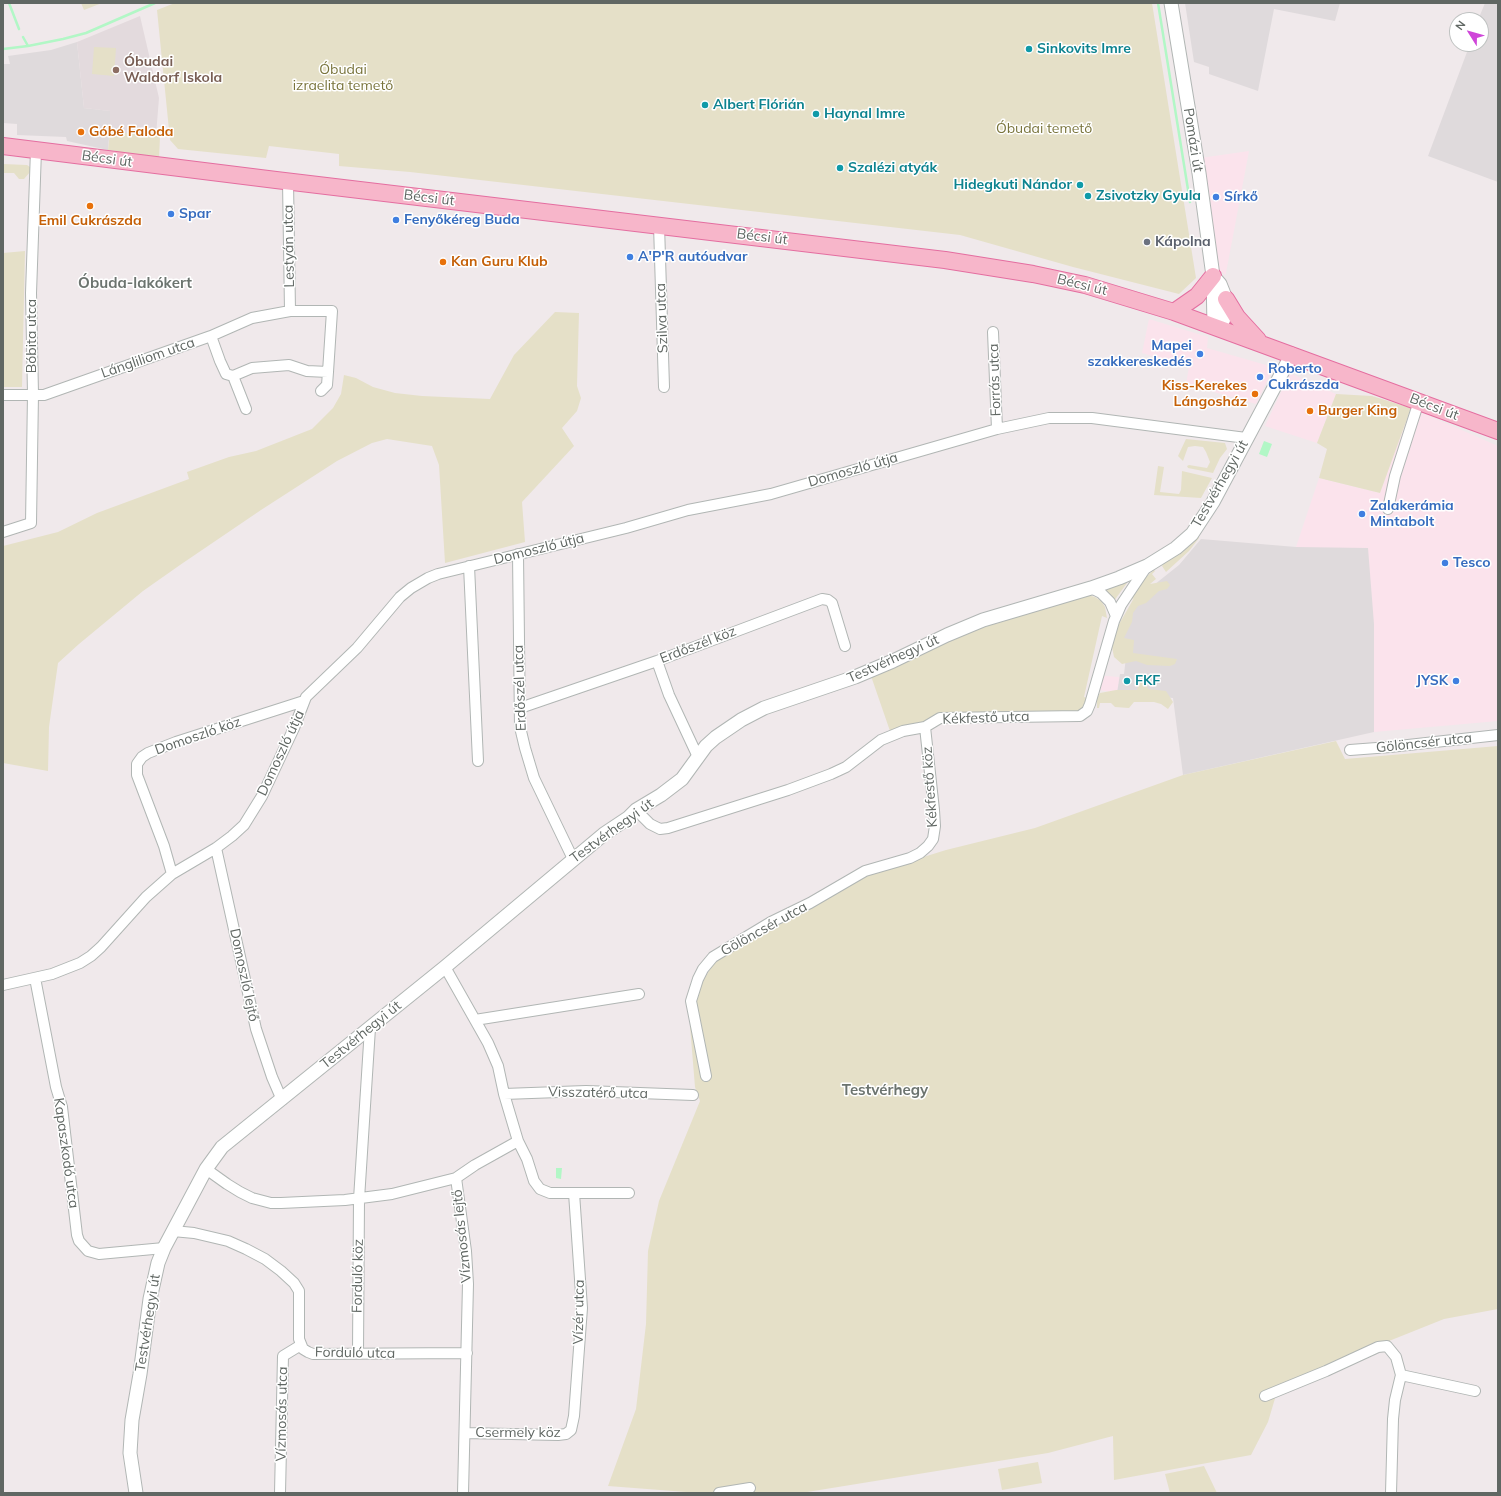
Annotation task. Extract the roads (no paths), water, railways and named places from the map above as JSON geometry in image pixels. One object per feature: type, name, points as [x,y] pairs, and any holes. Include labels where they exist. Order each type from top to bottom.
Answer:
[{"type":"main road","name":"Bécsi út","points":[[3,146],[945,260],[1034,274],[1085,285],[1174,312],[1292,354],[1498,431]]},
{"type":"main road","points":[[1174,312],[1197,296],[1213,276]]},
{"type":"main road","points":[[1220,300],[1261,343]]},
{"type":"street","name":"Pomázi út","points":[[1171,3],[1199,173],[1213,276],[1226,314],[1217,327]]},
{"type":"street","name":"Bóbita utca","points":[[3,532],[31,523],[33,394],[32,293],[36,150]]},
{"type":"street","name":"Lestyán utca","points":[[288,181],[290,311]]},
{"type":"street","name":"Szilva utca","points":[[659,225],[664,387]]},
{"type":"street","points":[[1197,296],[1220,300]]},
{"type":"street","name":"Lángliliom utca","points":[[3,395],[44,394],[211,336],[252,318],[290,311],[332,311],[328,372]]},
{"type":"street","name":"Forrás utca","points":[[993,332],[997,429]]},
{"type":"street","points":[[211,336],[226,374],[233,376],[252,368],[289,365],[307,371],[328,372],[327,385],[321,391]]},
{"type":"street","name":"Testvérhegyi út","points":[[136,1493],[130,1453],[132,1420],[150,1299],[158,1263],[164,1248],[206,1169],[222,1147],[445,967],[608,831],[682,779],[706,746],[716,737],[741,720],[764,708],[855,677],[983,620],[1091,588],[1147,566],[1176,548],[1192,534],[1213,502],[1292,354]]},
{"type":"street","points":[[233,376],[246,409]]},
{"type":"street","points":[[1388,509],[1395,476],[1419,401]]},
{"type":"street","name":"Domoszló útja","points":[[3,985],[66,969],[91,956],[146,897],[172,874],[216,848],[244,825],[253,812],[294,728],[304,701],[308,695],[357,648],[393,604],[405,592],[428,578],[469,566],[626,528],[688,510],[771,494],[997,429],[1049,418],[1079,417],[1246,438]]},
{"type":"street","name":"Erdőszél utca","points":[[518,554],[520,728],[534,778],[573,859]]},
{"type":"street","points":[[469,566],[478,761]]},
{"type":"street","name":"Kékfestő utca","points":[[636,810],[650,824],[660,829],[668,828],[788,790],[826,776],[846,767],[874,744],[885,738],[903,731],[925,727],[937,719],[1042,716],[1076,717],[1084,714],[1090,704],[1116,616],[1121,605],[1147,566]]},
{"type":"street","points":[[1091,588],[1101,593],[1110,602],[1116,616]]},
{"type":"street","name":"Erdőszél köz","points":[[520,708],[657,661],[822,598],[832,603],[845,646]]},
{"type":"street","points":[[657,661],[678,714],[698,757]]},
{"type":"street","name":"Domoszló köz","points":[[172,874],[164,846],[137,775],[137,764],[142,757],[148,753],[176,742],[304,701]]},
{"type":"street","name":"Kékfestő köz","points":[[925,727],[935,821],[933,839],[928,846]]},
{"type":"street","name":"Gölöncsér utca","points":[[1350,750],[1498,736]]},
{"type":"street","name":"Gölöncsér utca","points":[[706,1076],[691,1001],[698,979],[703,969],[713,957],[771,922],[810,904],[860,874],[883,865],[910,858],[920,853],[928,846]]},
{"type":"street","name":"Domoszló lejtő","points":[[216,848],[256,1030],[272,1077],[282,1100]]},
{"type":"street","points":[[445,967],[488,1043],[498,1066],[504,1094],[518,1141],[527,1159],[534,1181],[540,1189],[550,1193],[629,1193]]},
{"type":"street","name":"Kapaszkodó utca","points":[[35,978],[56,1087],[62,1107],[77,1235],[79,1241],[88,1251],[99,1254],[164,1248]]},
{"type":"street","points":[[475,1020],[639,994]]},
{"type":"street","points":[[359,1199],[370,1028]]},
{"type":"street","name":"Visszatérő utca","points":[[504,1094],[586,1091],[693,1095]]},
{"type":"street","points":[[456,1178],[475,1164],[518,1141]]},
{"type":"street","name":"Vízmosás lejtő","points":[[206,1169],[247,1196],[281,1203],[359,1199],[392,1194],[456,1178],[466,1251],[468,1284],[463,1493]]},
{"type":"street","name":"Vízér utca","points":[[571,1430],[574,1416],[582,1308],[574,1193]]},
{"type":"street","name":"Forduló köz","points":[[358,1353],[359,1199]]},
{"type":"street","name":"Forduló utca","points":[[173,1231],[194,1233],[228,1241],[260,1257],[281,1271],[294,1283],[299,1291],[299,1339],[303,1349],[313,1354],[467,1353]]},
{"type":"street","name":"Vízmosás utca","points":[[280,1493],[283,1356],[301,1345]]},
{"type":"street","points":[[1265,1396],[1326,1372],[1378,1348],[1387,1346],[1396,1357],[1401,1375],[1395,1400],[1393,1419],[1391,1493]]},
{"type":"street","points":[[1401,1375],[1475,1391]]},
{"type":"street","name":"Csermely köz","points":[[464,1433],[558,1435],[566,1434],[571,1430]]},
{"type":"street","points":[[719,1493],[750,1488]]},
{"type":"waterway","points":[[9,3],[19,29]]},
{"type":"waterway","points":[[3,49],[28,46],[86,33],[155,3]]},
{"type":"waterway","points":[[1158,3],[1190,202]]},
{"type":"waterway","points":[[23,37],[28,46]]},
{"type":"place","name":"Sinkovits Imre","points":[[1029,49]]},
{"type":"place","name":"Óbudai Waldorf Iskola","points":[[116,70]]},
{"type":"place","name":"Albert Flórián","points":[[705,105]]},
{"type":"place","name":"Haynal Imre","points":[[816,114]]},
{"type":"place","name":"Góbé Faloda","points":[[81,132]]},
{"type":"place","name":"Szalézi atyák","points":[[840,168]]},
{"type":"place","name":"Hidegkuti Nándor","points":[[1080,185]]},
{"type":"place","name":"Zsivotzky Gyula","points":[[1088,196]]},
{"type":"place","name":"Sírkő","points":[[1216,197]]},
{"type":"place","name":"Emil Cukrászda","points":[[90,206]]},
{"type":"place","name":"Spar","points":[[171,214]]},
{"type":"place","name":"Fenyőkéreg Buda","points":[[396,220]]},
{"type":"place","name":"Kápolna","points":[[1147,242]]},
{"type":"place","name":"A'P'R autóudvar","points":[[630,257]]},
{"type":"place","name":"Kan Guru Klub","points":[[443,262]]},
{"type":"place","name":"Mapei szakkereskedés","points":[[1200,354]]},
{"type":"place","name":"Roberto Cukrászda","points":[[1260,377]]},
{"type":"place","name":"Kiss-Kerekes Lángosház","points":[[1255,394]]},
{"type":"place","name":"Burger King","points":[[1310,411]]},
{"type":"place","name":"Zalakerámia Mintabolt","points":[[1362,514]]},
{"type":"place","name":"Tesco","points":[[1445,563]]},
{"type":"place","name":"FKF","points":[[1127,681]]},
{"type":"place","name":"JYSK","points":[[1456,681]]},
{"type":"district","name":"Óbuda-lakókert","points":[[135,283]]},
{"type":"district","name":"Testvérhegy","points":[[885,1090]]},
{"type":"park label","name":"Óbudai izraelita temető","points":[[343,78]]},
{"type":"park label","name":"Óbudai temető","points":[[1044,129]]}]
